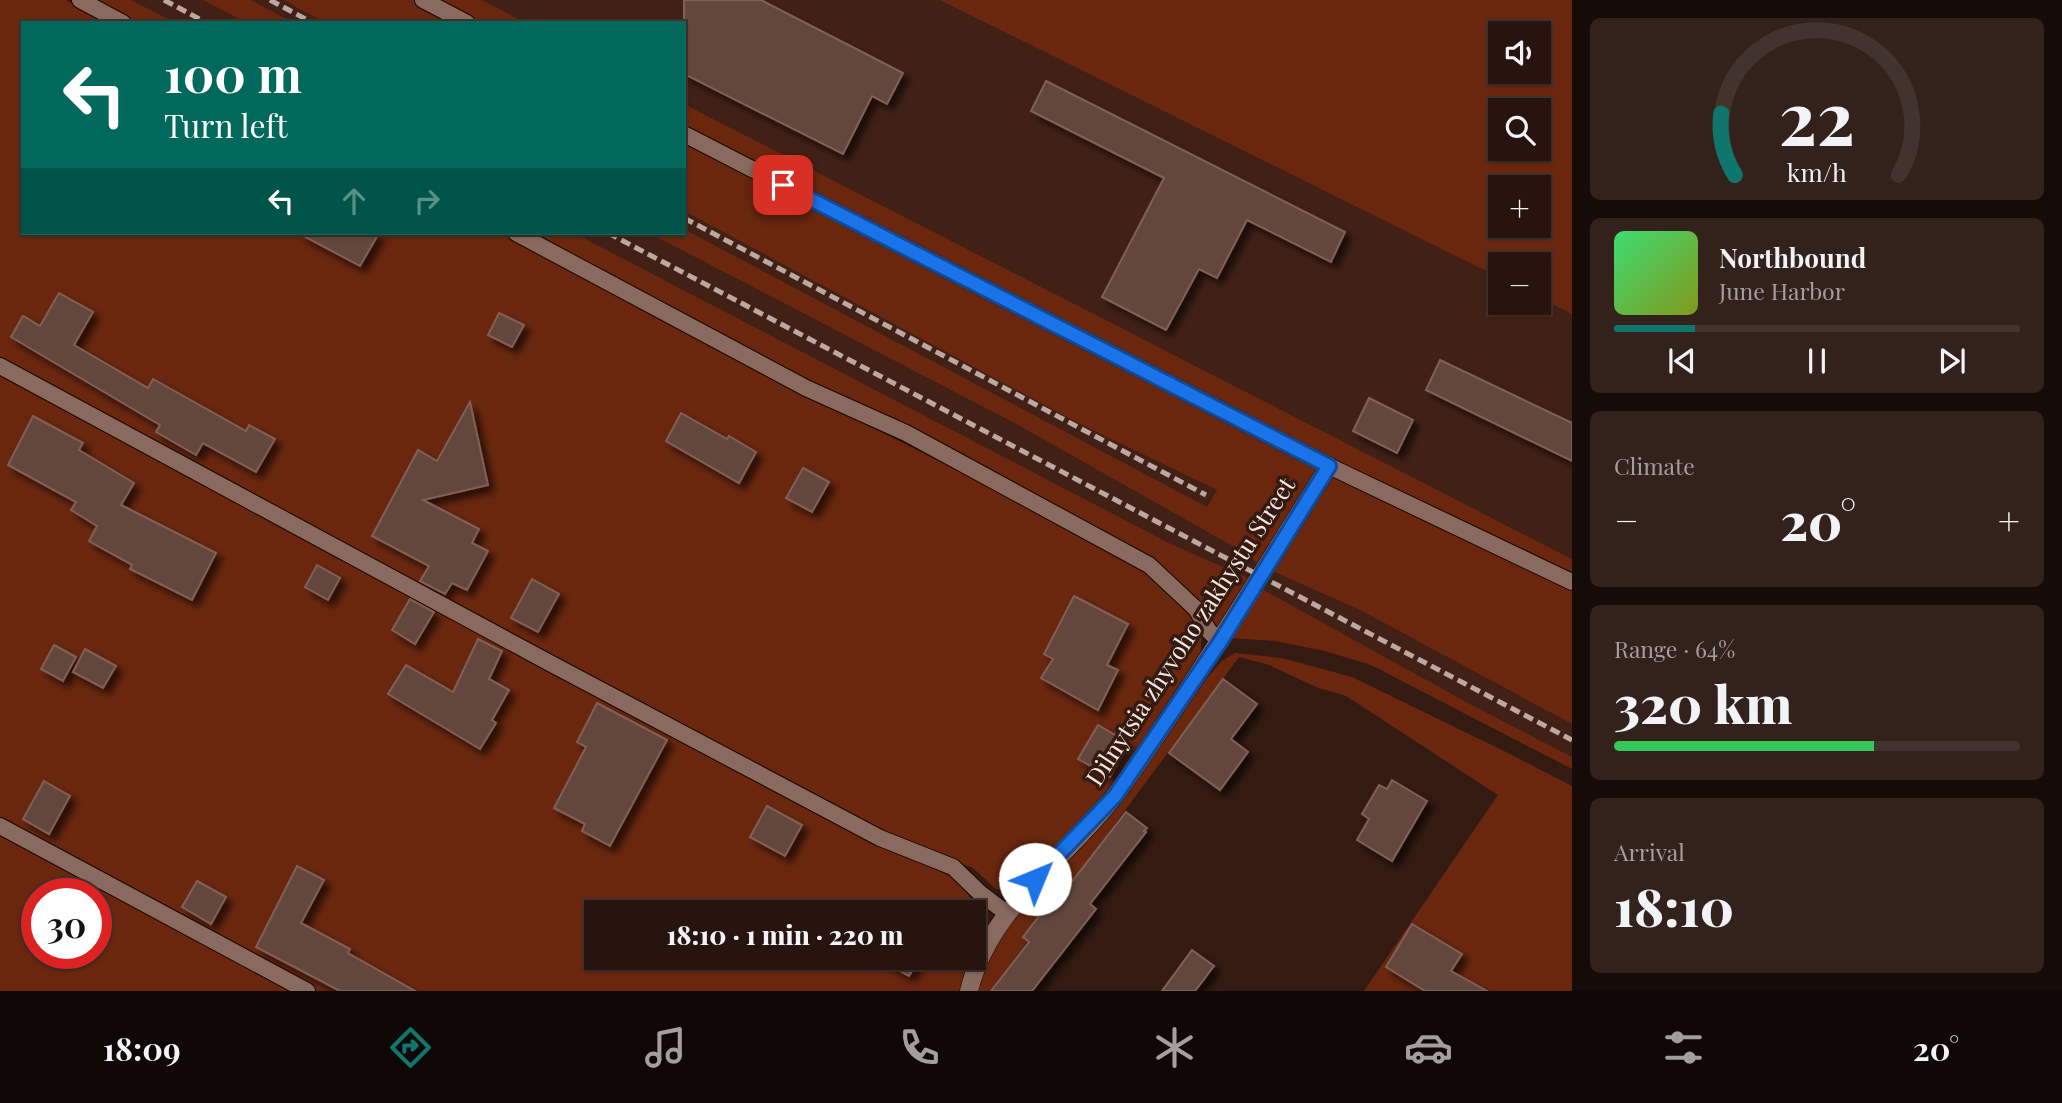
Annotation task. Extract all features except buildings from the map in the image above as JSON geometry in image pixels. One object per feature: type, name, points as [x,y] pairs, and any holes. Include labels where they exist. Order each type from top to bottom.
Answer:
[{"type":"street","name":"Dilnytsia zhyvoho zakhystu Street","points":[[969,991],[972,976],[984,949],[1007,914],[1035,879],[1115,796],[1220,642],[1329,466]]},
{"type":"lane","points":[[80,0],[119,21]]},
{"type":"lane","points":[[423,0],[463,21]]},
{"type":"lane","points":[[686,135],[1329,466],[1572,582]]},
{"type":"lane","points":[[520,235],[806,388],[906,433],[1149,565],[1196,609],[1209,631],[1220,642]]},
{"type":"lane","points":[[0,366],[880,838],[953,867],[1007,914]]},
{"type":"lane","points":[[0,826],[307,991]]},
{"type":"shaded area","points":[[0,0],[66,0],[105,21],[21,21],[21,235],[506,235],[749,366],[1097,540],[1158,581],[1189,612],[1201,634],[1201,650],[1198,660],[1105,793],[1013,892],[996,889],[973,868],[892,838],[787,783],[0,358]]},
{"type":"shaded area","points":[[91,0],[131,0],[172,21],[128,21]]},
{"type":"shaded area","points":[[131,0],[203,0],[243,21],[172,21]]},
{"type":"shaded area","points":[[203,0],[251,0],[290,21],[243,21]]},
{"type":"shaded area","points":[[251,0],[283,0],[322,21],[290,21]]},
{"type":"shaded area","points":[[283,0],[482,0],[522,21],[322,21]]},
{"type":"shaded area","points":[[482,0],[940,0],[1488,272],[1488,315],[1551,315],[1551,304],[1572,314],[1572,559],[686,105],[686,21],[522,21]]},
{"type":"shaded area","points":[[940,0],[1572,0],[1572,314],[1551,304],[1551,252],[1488,252],[1488,272]]},
{"type":"shaded area","points":[[686,105],[1572,559],[1572,724],[1360,610],[1259,565],[1243,552],[1018,425],[653,235],[686,235],[686,230],[1207,507],[1217,490],[1080,424],[686,212]]},
{"type":"shaded area","points":[[686,212],[1080,424],[1217,490],[1207,507],[686,230]]},
{"type":"shaded area","points":[[531,235],[578,235],[1171,544],[1253,580],[1222,629],[1215,627],[1201,602],[1170,574],[1113,536],[927,437],[791,376]]},
{"type":"shaded area","points":[[578,235],[653,235],[1018,425],[1243,552],[1259,565],[1360,610],[1572,724],[1572,757],[1261,589],[1253,580],[1171,544]]},
{"type":"shaded area","points":[[0,374],[848,829],[956,879],[971,900],[584,900],[584,970],[967,970],[960,991],[317,991],[112,881],[112,878],[106,878],[0,821]]},
{"type":"shaded area","points":[[1262,589],[1572,757],[1572,769],[1371,665],[1325,651],[1275,641],[1230,638]]},
{"type":"shaded area","points":[[1235,653],[1282,658],[1352,677],[1572,786],[1572,991],[1364,991],[1498,795],[1346,696],[1316,687],[1269,665],[1239,657],[1068,887],[1063,885],[1022,937],[1027,942],[990,991],[977,991],[979,976],[982,970],[986,970],[986,963],[1004,931],[1222,661]]},
{"type":"shaded area","points":[[0,833],[85,878],[21,878],[21,969],[112,969],[112,892],[298,991],[0,991]]},
{"type":"railway","points":[[164,0],[203,21]]},
{"type":"railway","points":[[270,0],[309,21]]},
{"type":"railway","points":[[686,219],[1206,495]]},
{"type":"railway","points":[[612,235],[1572,740]]},
{"type":"route","points":[[783,185],[1329,466],[1259,575],[1220,642],[1115,796],[1035,879]]}]
